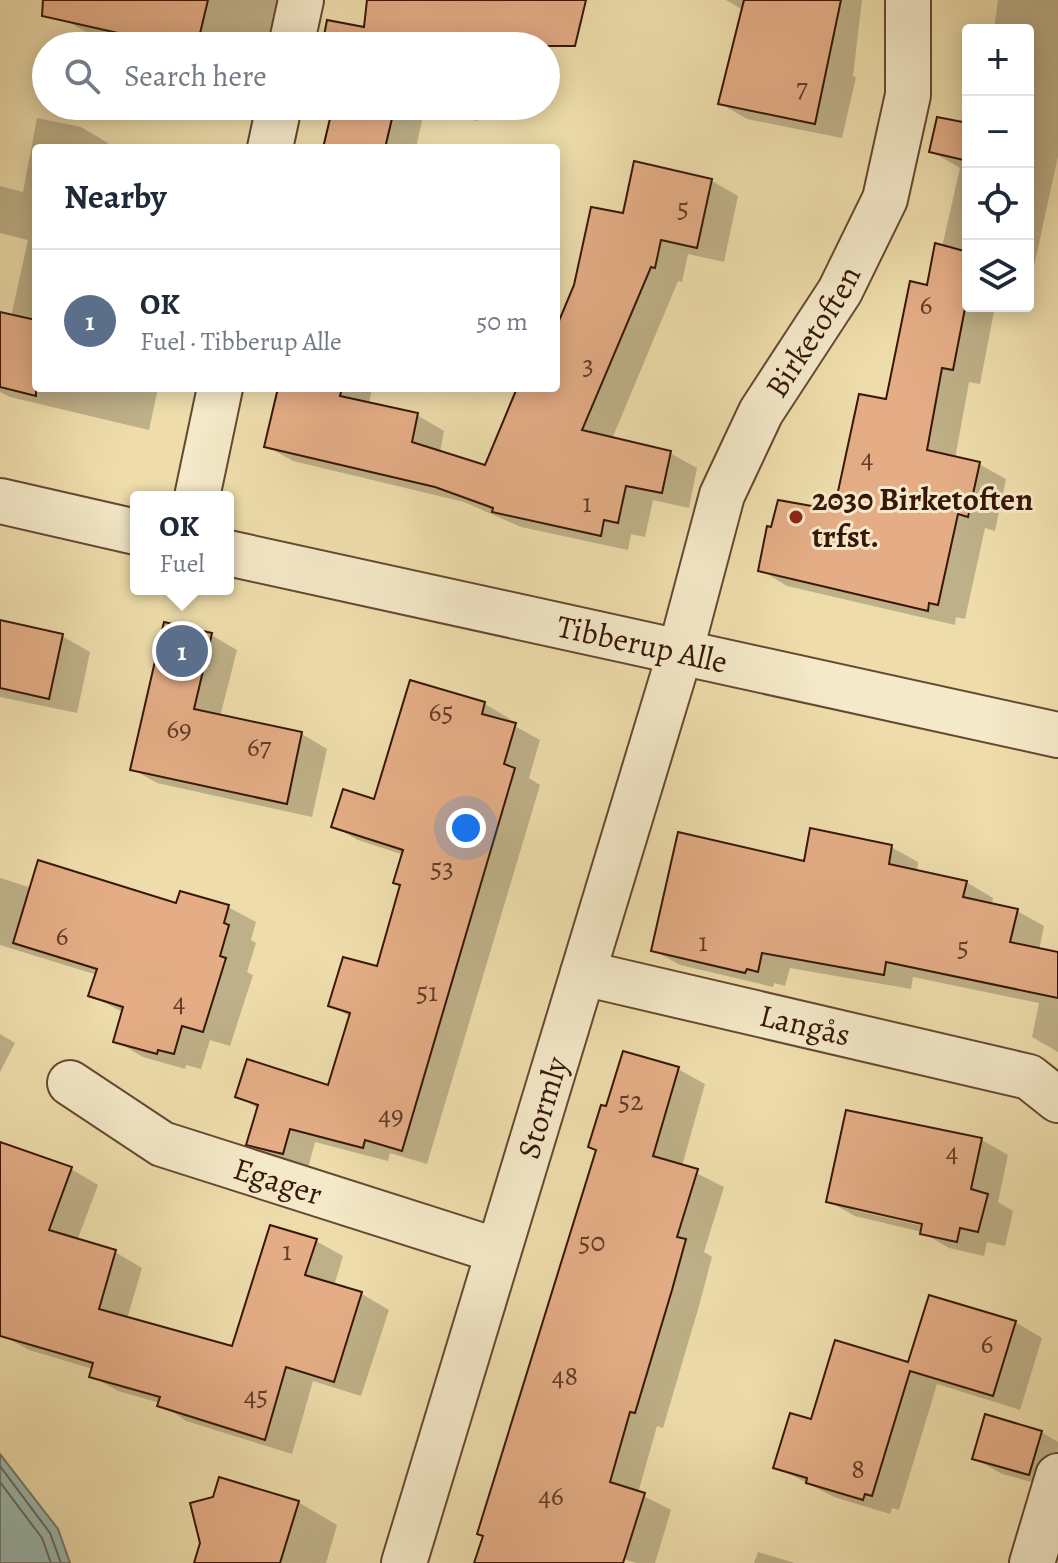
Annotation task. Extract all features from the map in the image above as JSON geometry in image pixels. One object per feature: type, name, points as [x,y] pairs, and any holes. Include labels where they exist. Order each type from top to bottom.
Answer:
[{"type":"street","points":[[294,32],[301,0]]},
{"type":"street","name":"Birketoften","points":[[680,653],[722,495],[761,412],[840,291],[885,199],[908,95],[908,0]]},
{"type":"street","points":[[271,144],[276,120]]},
{"type":"street","points":[[198,491],[219,392]]},
{"type":"street","points":[[0,501],[130,531]]},
{"type":"street","name":"Tibberup Alle","points":[[234,554],[1058,735]]},
{"type":"street","name":"Stormly","points":[[404,1563],[680,653]]},
{"type":"street","name":"Langås","points":[[583,973],[1048,1086]]},
{"type":"street","name":"Egager","points":[[70,1083],[162,1144],[498,1251]]},
{"type":"street","points":[[1032,1563],[1058,1476]]},
{"type":"water","points":[[0,1454],[58,1529],[70,1563],[0,1563]]},
{"type":"building","points":[[43,0],[208,0],[200,32],[113,32],[42,16]]},
{"type":"building","points":[[367,0],[586,0],[575,46],[560,46],[560,32],[325,32],[327,20],[364,27]]},
{"type":"building","points":[[744,0],[841,0],[815,124],[718,104]]},
{"type":"building","points":[[937,117],[962,122],[962,160],[929,152]]},
{"type":"building","points":[[330,120],[392,120],[386,144],[324,144]]},
{"type":"building","points":[[634,161],[712,179],[697,248],[661,240],[655,268],[651,267],[582,430],[671,451],[662,493],[626,486],[618,523],[604,520],[601,536],[492,512],[493,508],[435,487],[264,447],[277,392],[341,392],[340,396],[418,413],[412,442],[485,465],[515,392],[560,392],[560,318],[574,285],[591,207],[623,213]]},
{"type":"building","points":[[935,243],[962,250],[964,312],[953,370],[942,368],[927,450],[980,462],[968,517],[958,514],[938,605],[929,603],[928,611],[758,571],[767,526],[771,527],[778,500],[834,510],[859,394],[886,399],[910,281],[927,285]]},
{"type":"building","points":[[0,312],[32,319],[32,392],[36,392],[36,396],[0,387]]},
{"type":"building","points":[[0,620],[63,634],[49,699],[0,688]]},
{"type":"building","points":[[164,622],[212,633],[194,709],[302,732],[287,804],[130,770]]},
{"type":"building","points":[[410,680],[485,702],[482,714],[516,723],[504,764],[515,768],[402,1151],[365,1140],[363,1148],[290,1129],[283,1154],[246,1145],[258,1105],[235,1097],[247,1059],[328,1085],[350,1013],[328,1006],[343,957],[377,966],[400,885],[393,883],[403,850],[331,827],[343,789],[374,799]]},
{"type":"building","points":[[810,828],[892,845],[889,864],[967,881],[963,897],[1018,909],[1010,942],[1058,952],[1058,998],[886,962],[884,975],[762,953],[758,972],[747,969],[745,973],[651,951],[678,832],[804,861]]},
{"type":"building","points":[[38,860],[176,903],[180,891],[229,905],[224,923],[229,925],[220,956],[226,958],[203,1032],[182,1026],[174,1054],[158,1050],[157,1054],[113,1042],[123,1007],[88,996],[97,969],[13,943]]},
{"type":"building","points":[[623,1051],[679,1067],[653,1156],[698,1169],[677,1237],[686,1239],[672,1290],[635,1413],[630,1412],[610,1482],[645,1493],[623,1563],[474,1563],[483,1536],[477,1534],[596,1150],[588,1147],[601,1105],[606,1106]]},
{"type":"building","points":[[846,1110],[982,1138],[971,1189],[988,1194],[978,1232],[960,1228],[957,1242],[920,1234],[922,1224],[826,1202]]},
{"type":"building","points":[[0,1142],[72,1167],[49,1230],[116,1250],[99,1309],[232,1346],[270,1225],[317,1239],[305,1275],[362,1292],[334,1382],[286,1367],[265,1440],[157,1406],[160,1397],[89,1377],[93,1363],[0,1336]]},
{"type":"building","points":[[929,1295],[1016,1321],[993,1396],[910,1371],[872,1496],[865,1494],[863,1500],[806,1483],[807,1478],[773,1468],[790,1413],[811,1419],[835,1340],[908,1362]]},
{"type":"building","points":[[985,1414],[1042,1431],[1029,1475],[972,1459]]},
{"type":"building","points":[[219,1477],[299,1501],[280,1563],[194,1563],[200,1543],[190,1503],[213,1497]]},
{"type":"place","name":"2030 Birketoften trfst.","points":[[796,517]]},
{"type":"place","name":"OK","points":[[182,651]]}]
